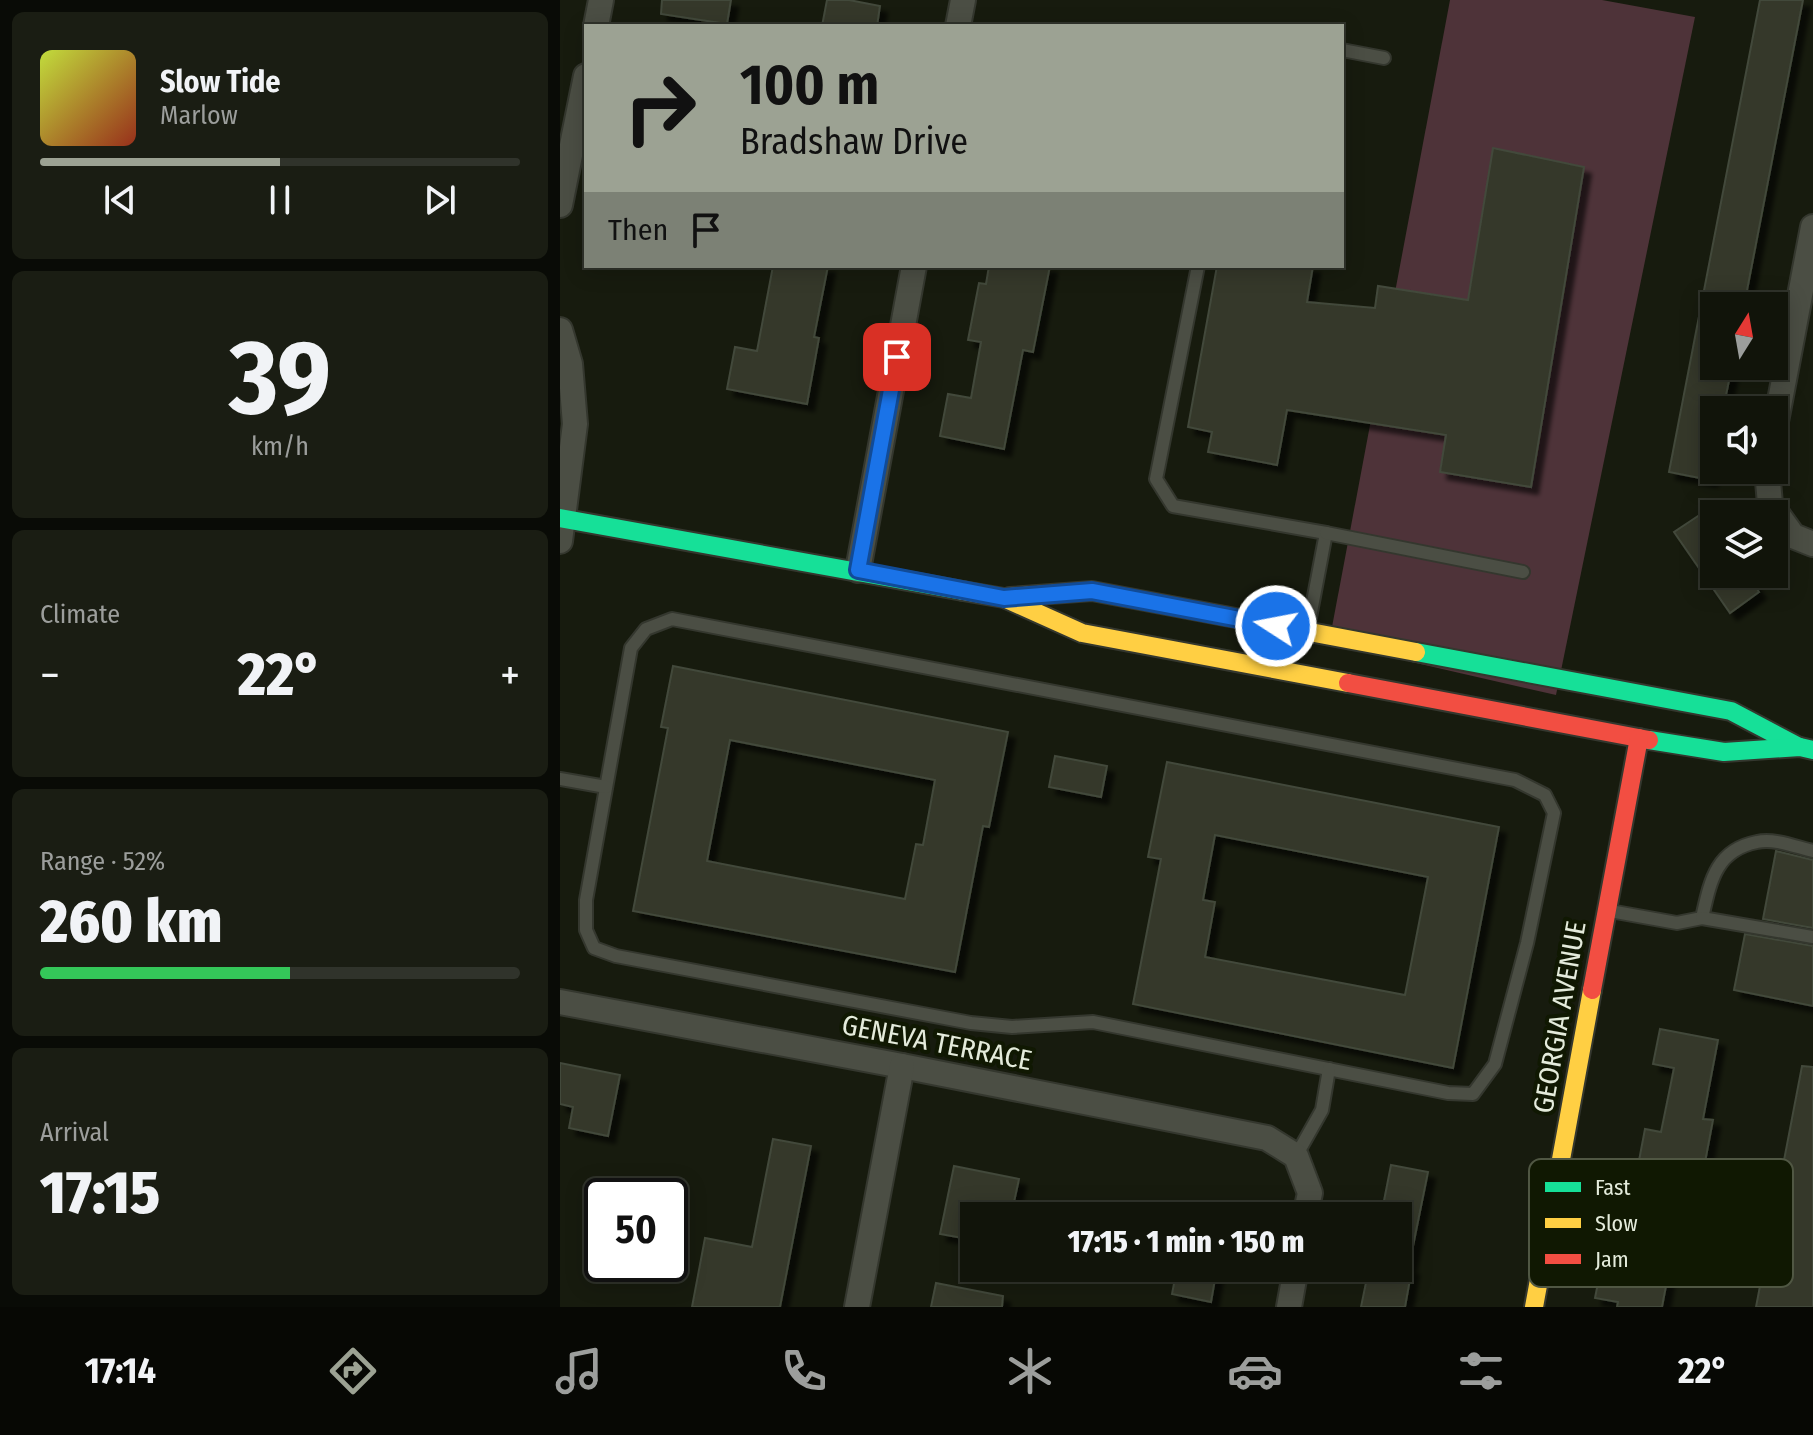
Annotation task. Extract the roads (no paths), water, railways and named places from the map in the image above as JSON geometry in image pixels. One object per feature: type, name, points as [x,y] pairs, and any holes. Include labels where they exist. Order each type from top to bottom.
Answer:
[{"type":"main road","points":[[561,526],[858,570],[1004,598],[1082,633],[1639,738],[1724,752],[1807,748]]},
{"type":"main road","points":[[1004,598],[1092,591],[1307,631],[1731,711],[1807,748]]},
{"type":"main road","name":"GEORGIA AVENUE","points":[[1561,1159],[1639,738]]},
{"type":"main road","name":"GEORGIA AVENUE","points":[[1534,1307],[1538,1287]]},
{"type":"street","points":[[596,24],[601,0]]},
{"type":"street","points":[[958,24],[963,0]]},
{"type":"street","points":[[560,205],[584,86]]},
{"type":"street","points":[[1781,396],[1813,227]]},
{"type":"street","points":[[858,570],[914,268]]},
{"type":"street","points":[[560,330],[570,364],[575,424],[561,526]]},
{"type":"street","points":[[1768,484],[1770,504],[1793,536],[1813,544]]},
{"type":"street","name":"GENEVA TERRACE","points":[[560,1002],[1267,1138],[1296,1156]]},
{"type":"street","points":[[857,1307],[902,1066]]},
{"type":"street","points":[[1296,1156],[1310,1193],[1308,1202]]},
{"type":"street","points":[[1289,1307],[1293,1282]]},
{"type":"lane","points":[[1344,50],[1384,58]]},
{"type":"lane","points":[[1198,268],[1156,479],[1173,506],[1523,572]]},
{"type":"lane","points":[[1307,631],[1326,533]]},
{"type":"lane","points":[[672,619],[1515,780],[1545,795],[1554,813],[1527,943],[1495,1064],[1473,1094],[1448,1093],[1093,1022],[1012,1027],[971,1023],[616,956],[594,948],[586,930],[586,900],[606,787],[631,648],[646,629],[672,619]]},
{"type":"lane","points":[[560,779],[606,787]]},
{"type":"lane","points":[[1702,918],[1710,883],[1718,865],[1736,850],[1758,841],[1813,851]]},
{"type":"lane","points":[[1607,911],[1677,923],[1702,918],[1813,937]]},
{"type":"lane","points":[[1296,1156],[1322,1110],[1329,1069]]}]
